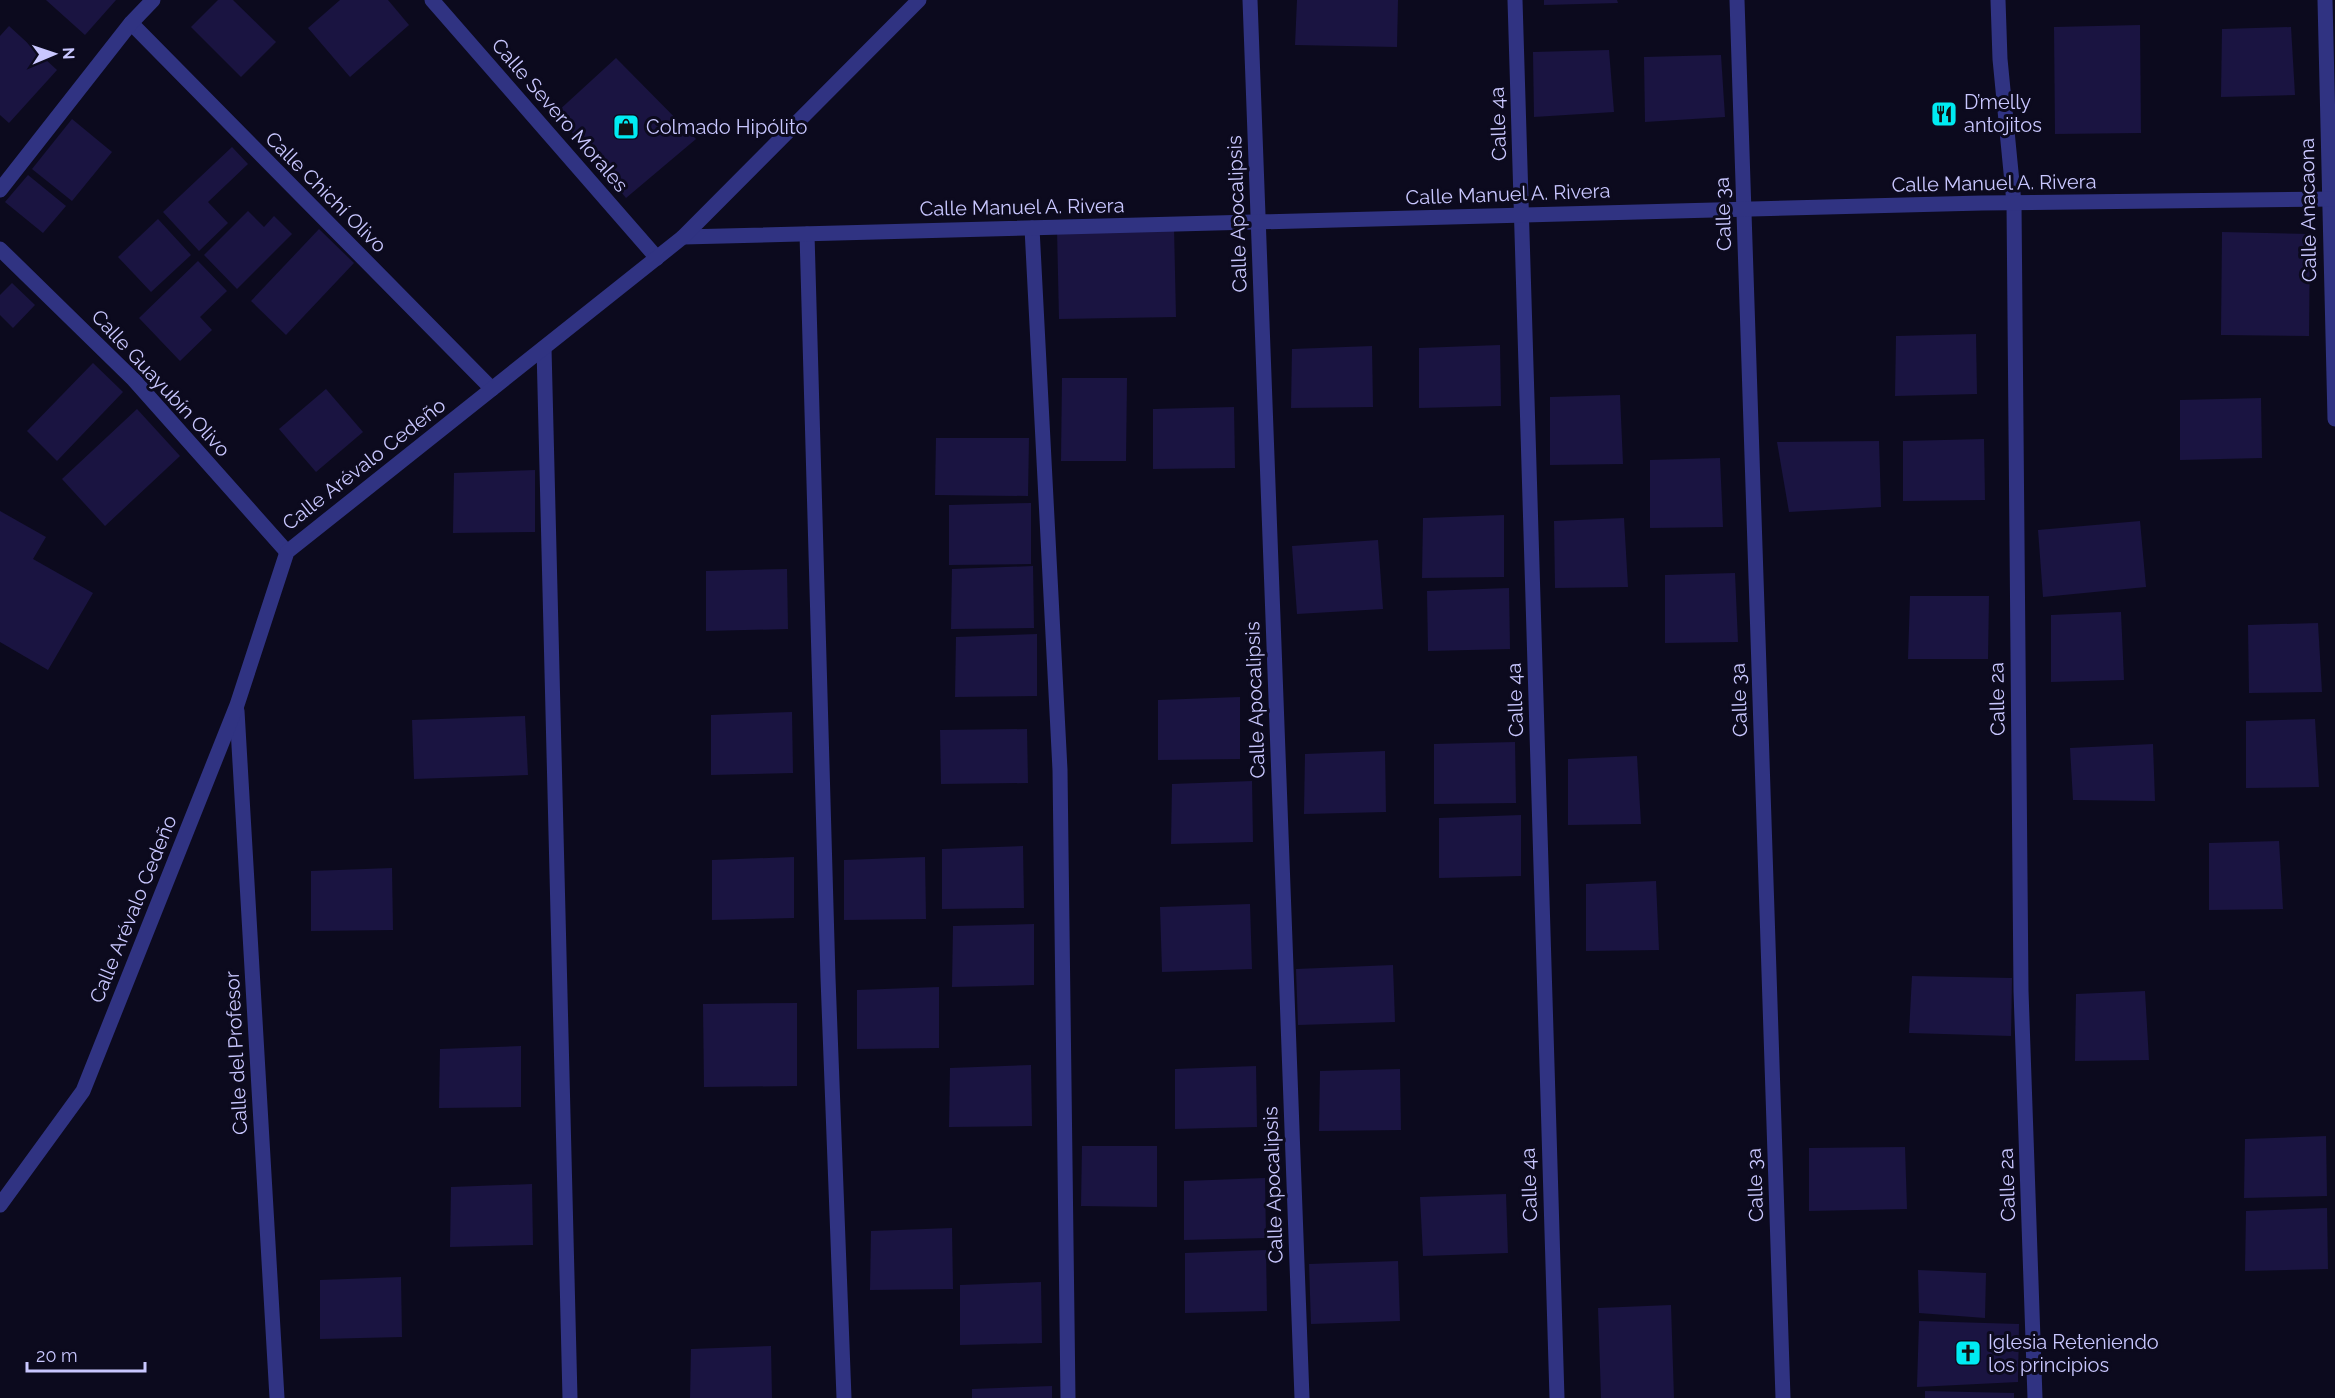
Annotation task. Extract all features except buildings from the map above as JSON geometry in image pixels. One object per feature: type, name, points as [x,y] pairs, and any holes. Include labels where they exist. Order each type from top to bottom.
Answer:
[{"type":"street","points":[[0,190],[131,23],[153,0]]},
{"type":"street","name":"Calle Severo Morales","points":[[432,0],[657,258]]},
{"type":"street","name":"Calle Arévalo Cedeño","points":[[0,1205],[83,1091],[237,705],[287,552],[683,237],[919,0]]},
{"type":"street","name":"Calle Apocalipsis","points":[[1250,0],[1302,1398]]},
{"type":"street","name":"Calle 4a","points":[[1515,0],[1557,1398]]},
{"type":"street","name":"Calle 3a","points":[[1737,0],[1783,1398]]},
{"type":"street","name":"Calle 2a","points":[[1998,0],[2000,59],[2014,203],[2021,990],[2035,1398]]},
{"type":"street","name":"Calle Anacaona","points":[[2325,0],[2332,199],[2335,419]]},
{"type":"street","name":"Calle Chichí Olivo","points":[[131,23],[492,389]]},
{"type":"street","name":"Calle Manuel A. Rivera","points":[[683,237],[1744,209],[2332,199]]},
{"type":"street","points":[[1032,228],[1060,770],[1068,1398]]},
{"type":"street","points":[[807,234],[828,978],[844,1398]]},
{"type":"street","name":"Calle Guayubín Olivo","points":[[0,249],[134,380],[287,552]]},
{"type":"street","points":[[544,348],[570,1398]]},
{"type":"street","name":"Calle del Profesor","points":[[237,705],[277,1398]]},
{"type":"place","name":"D’melly antojitos","points":[[1944,114]]},
{"type":"place","name":"Colmado Hipólito","points":[[626,127]]},
{"type":"place","name":"Iglesia Reteniendo los principios","points":[[1968,1353]]}]
